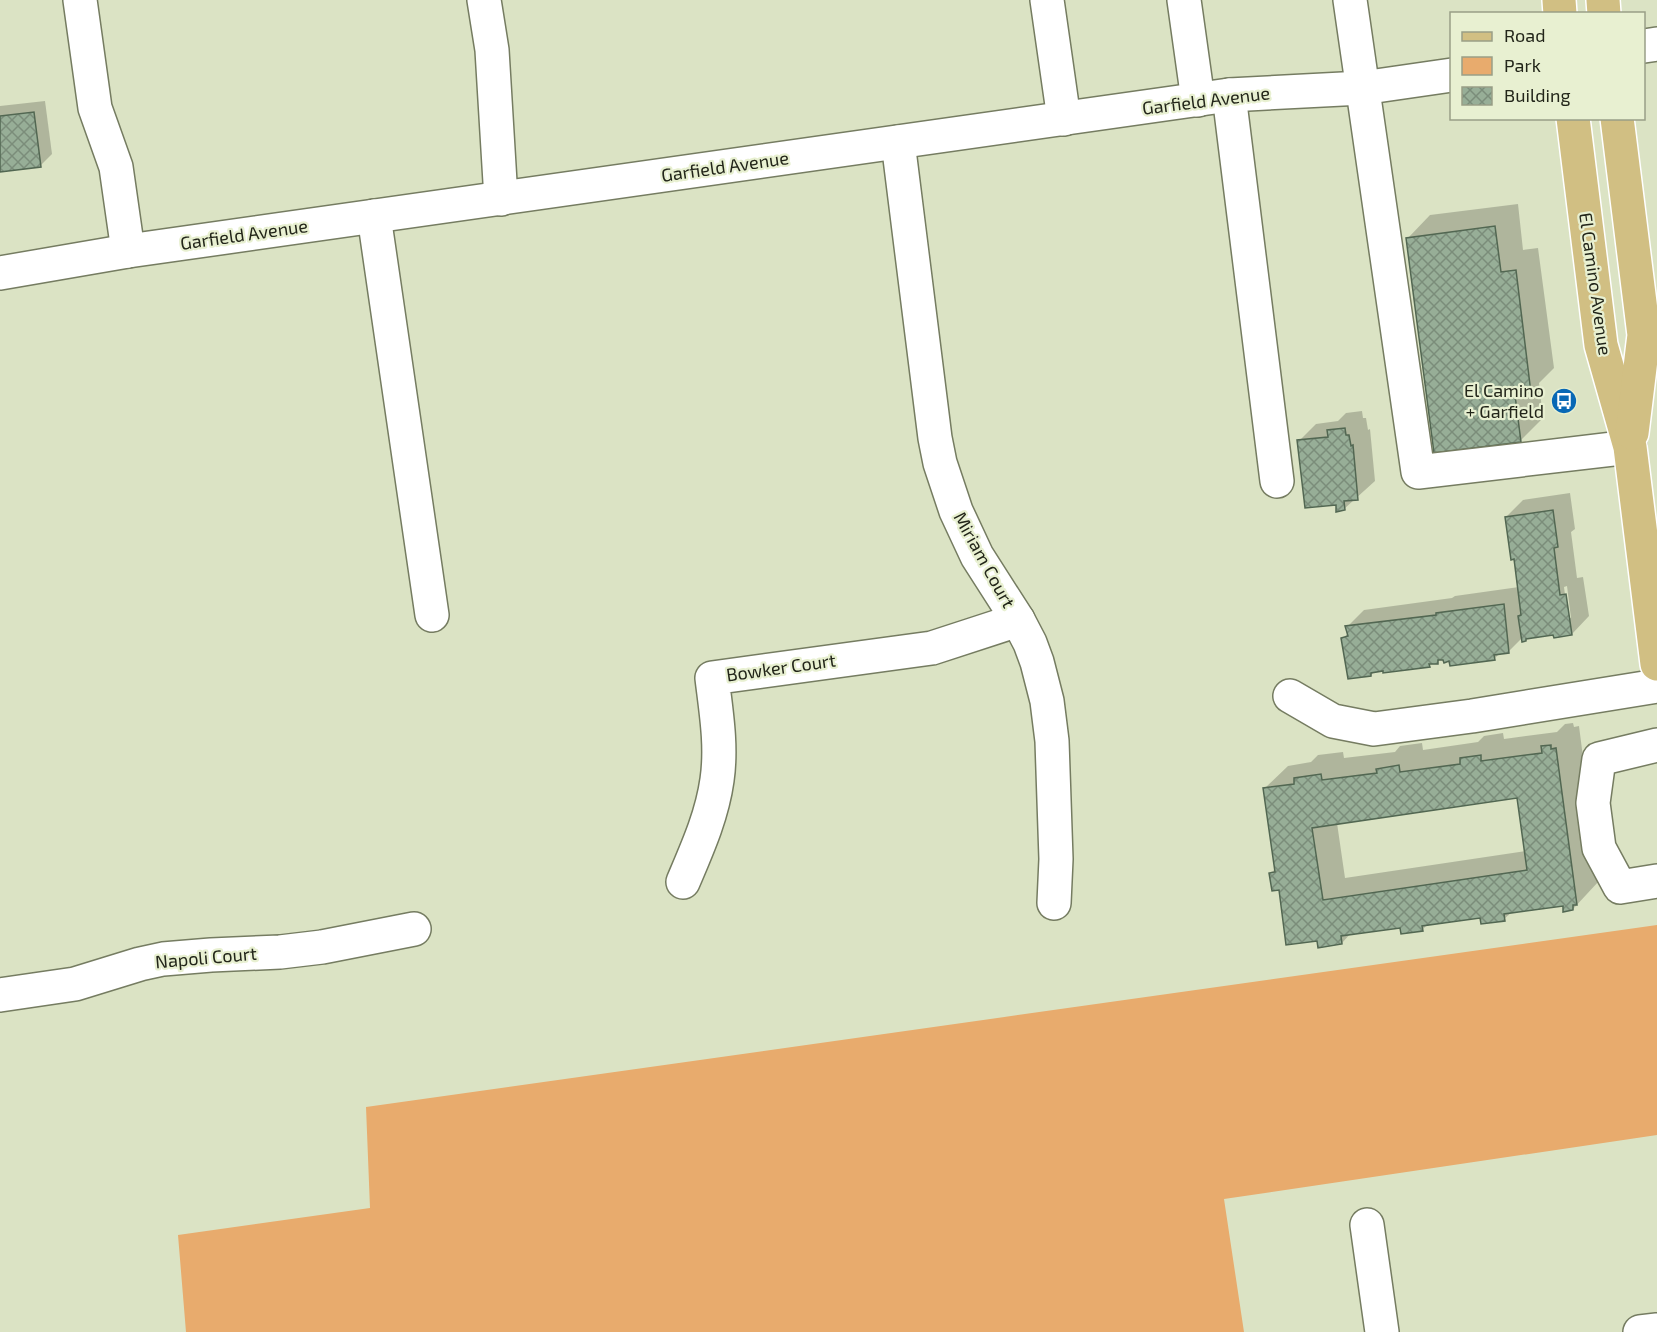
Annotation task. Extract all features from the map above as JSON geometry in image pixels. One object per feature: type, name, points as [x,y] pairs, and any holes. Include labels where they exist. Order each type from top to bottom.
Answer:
[{"type":"main road","name":"El Camino Avenue","points":[[1573,120],[1600,345],[1630,447],[1657,661]]},
{"type":"main road","name":"El Camino Avenue","points":[[1617,120],[1650,321],[1644,335],[1647,385],[1630,447]]},
{"type":"street","points":[[80,0],[94,108],[116,167],[128,251]]},
{"type":"street","points":[[484,0],[492,50],[501,199]]},
{"type":"street","points":[[1047,0],[1064,119]]},
{"type":"street","points":[[1184,0],[1214,98],[1277,481]]},
{"type":"street","points":[[1350,0],[1418,472],[1630,447]]},
{"type":"street","name":"Garfield Avenue","points":[[0,273],[128,251],[1214,98],[1362,88],[1450,75]]},
{"type":"street","name":"Miriam Court","points":[[898,142],[940,463],[956,511],[977,556],[1018,620],[1037,662],[1047,701],[1052,741],[1056,859],[1054,903]]},
{"type":"street","points":[[374,216],[432,615]]},
{"type":"street","name":"Bowker Court","points":[[683,882],[707,825],[717,780],[718,734],[712,678],[932,648],[1018,620]]},
{"type":"street","points":[[1290,696],[1333,721],[1374,729],[1657,687]]},
{"type":"street","points":[[1657,746],[1599,759],[1593,803],[1599,848],[1620,887],[1657,880]]},
{"type":"street","name":"Napoli Court","points":[[0,995],[75,984],[163,959],[280,952],[322,947],[414,929]]},
{"type":"street","points":[[1367,1225],[1382,1332]]},
{"type":"street","points":[[1640,1332],[1657,1330]]},
{"type":"green space","points":[[1657,925],[1657,1135],[1224,1199],[1244,1332],[186,1332],[178,1235],[370,1208],[366,1107]]},
{"type":"building","points":[[34,112],[41,167],[0,172],[0,116]]},
{"type":"building","points":[[1495,226],[1501,272],[1516,270],[1531,393],[1515,395],[1521,442],[1434,453],[1406,238]]},
{"type":"building","points":[[1345,428],[1351,446],[1353,445],[1358,500],[1344,501],[1345,510],[1336,512],[1336,505],[1305,508],[1297,440],[1328,437],[1327,430]]},
{"type":"building","points":[[1553,510],[1558,547],[1554,548],[1560,595],[1566,594],[1572,635],[1554,638],[1553,635],[1526,639],[1522,642],[1514,559],[1511,560],[1505,517]]},
{"type":"building","points":[[1504,604],[1509,653],[1494,655],[1495,660],[1450,666],[1449,661],[1444,663],[1443,660],[1438,660],[1438,664],[1429,664],[1430,667],[1383,673],[1383,671],[1371,673],[1371,676],[1348,679],[1341,638],[1348,636],[1345,626]]},
{"type":"building","points":[[1551,745],[1551,749],[1556,748],[1577,905],[1573,905],[1573,910],[1563,912],[1563,906],[1504,914],[1505,921],[1481,924],[1480,918],[1422,926],[1423,931],[1401,934],[1400,928],[1341,936],[1342,944],[1318,948],[1317,941],[1286,945],[1279,890],[1272,891],[1269,873],[1275,872],[1263,788],[1294,784],[1294,778],[1321,774],[1322,780],[1377,773],[1376,769],[1399,765],[1400,772],[1460,764],[1460,758],[1481,755],[1481,761],[1542,753],[1541,746]],"holes":[[[1517,798],[1527,870],[1323,900],[1312,828]]]},
{"type":"place","name":"El Camino + Garfield","points":[[1564,401]]}]
